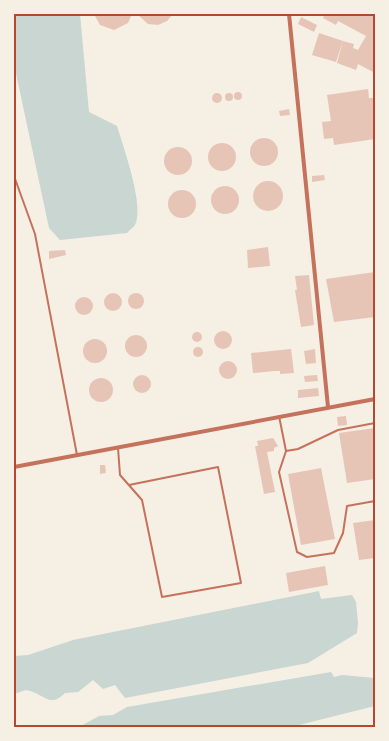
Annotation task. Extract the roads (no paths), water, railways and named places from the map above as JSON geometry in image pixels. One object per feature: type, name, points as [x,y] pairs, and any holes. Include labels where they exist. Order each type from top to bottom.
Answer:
[{"type":"street","points":[[289,14],[328,407]]},
{"type":"street","points":[[14,467],[375,399]]},
{"type":"lane","points":[[14,176],[35,234],[77,455]]},
{"type":"lane","points":[[279,416],[286,451],[279,472],[297,552],[301,556],[308,557],[334,553],[343,533],[347,506],[375,501]]},
{"type":"lane","points":[[286,451],[298,449],[338,430],[375,424]]},
{"type":"lane","points":[[118,448],[119,472],[142,500],[162,597],[240,583],[218,467],[129,484]]}]
